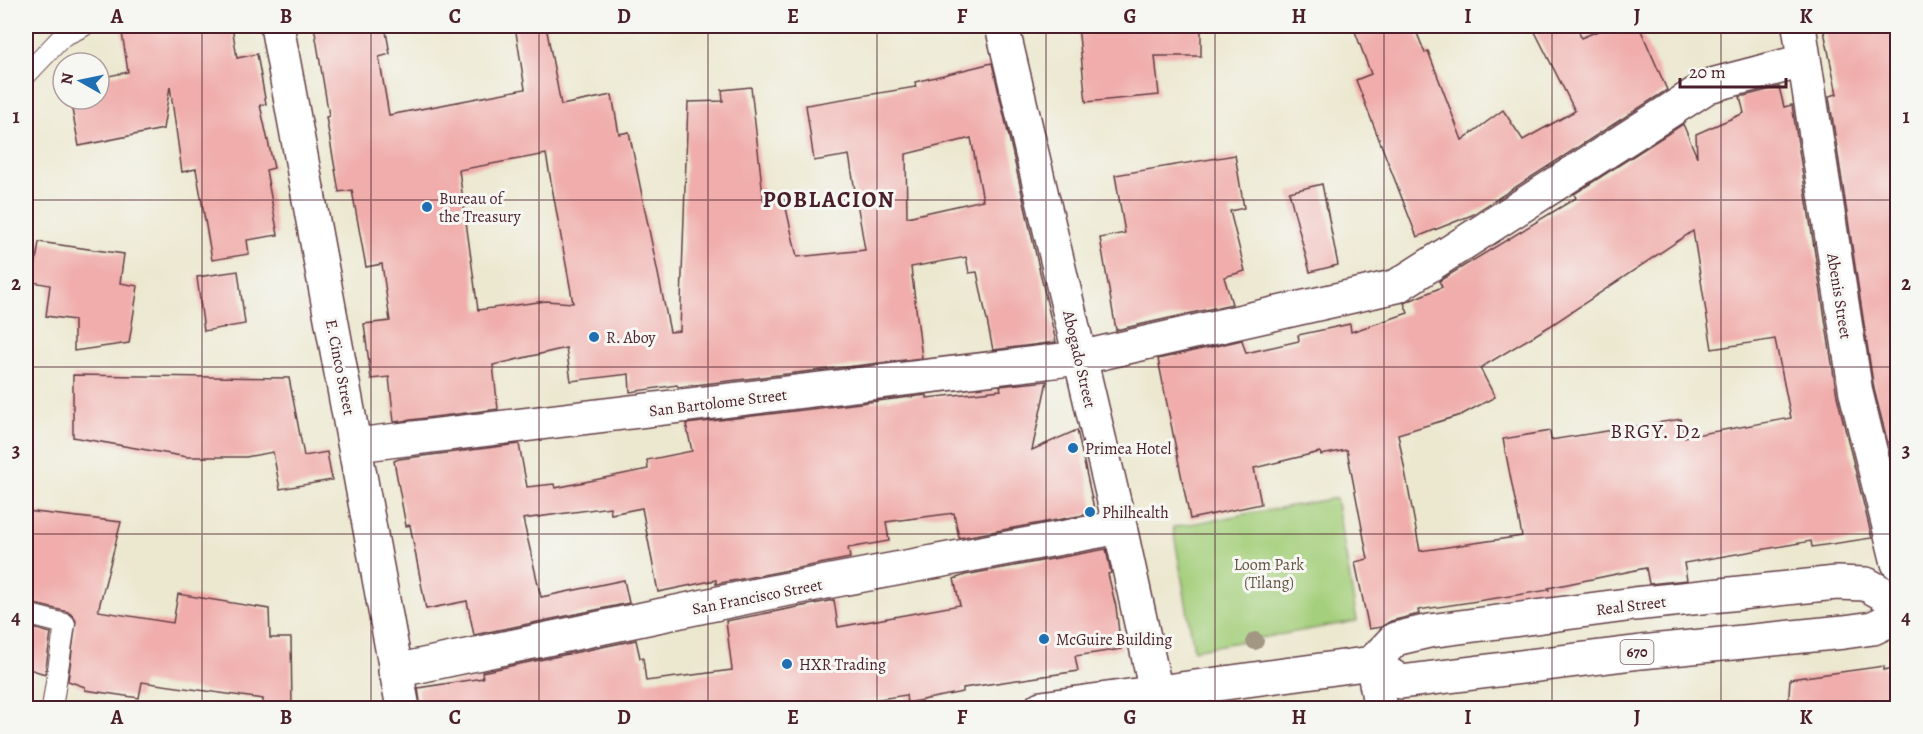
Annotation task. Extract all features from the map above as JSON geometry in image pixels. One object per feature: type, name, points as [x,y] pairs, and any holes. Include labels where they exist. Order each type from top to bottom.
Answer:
[{"type":"street","name":"E. Cinco Street","points":[[277,26],[403,708]]},
{"type":"street","name":"Abogado Street","points":[[1002,26],[1120,527],[1156,692]]},
{"type":"street","name":"Abenis Street","points":[[1799,26],[1856,393],[1898,563]]},
{"type":"street","name":"San Bartolome Street","points":[[356,445],[1079,358],[1397,286],[1708,86],[1803,61]]},
{"type":"street","name":"San Francisco Street","points":[[396,671],[762,594],[1120,527]]},
{"type":"street","name":"Real Street","points":[[1372,663],[1395,639],[1430,631],[1634,604],[1836,583],[1866,584],[1898,602]]},
{"type":"street","points":[[1634,604],[1641,652]]},
{"type":"street","name":"670","points":[[1372,663],[1401,682],[1641,652],[1844,632],[1873,628],[1898,616]]},
{"type":"street","points":[[1041,708],[1372,663],[1381,708]]},
{"type":"lane","points":[[26,75],[63,36],[84,26]]},
{"type":"lane","points":[[26,614],[65,624],[52,708]]},
{"type":"green space","name":"Loom Park (Tilang)","points":[[1336,498],[1357,621],[1194,650],[1173,527]]},
{"type":"building","points":[[121,26],[232,26],[237,58],[257,54],[266,104],[260,105],[274,168],[266,170],[278,235],[247,240],[249,254],[212,260],[196,169],[182,172],[170,86],[163,129],[79,146],[72,111],[111,111],[111,76],[128,72]]},
{"type":"building","points":[[314,26],[385,26],[390,54],[379,57],[389,115],[525,89],[515,26],[546,26],[561,105],[612,95],[619,134],[629,132],[670,332],[680,331],[688,102],[723,101],[722,90],[751,87],[764,204],[784,199],[797,257],[865,250],[849,155],[814,161],[806,105],[916,87],[915,82],[992,63],[1056,342],[993,350],[977,272],[969,273],[966,257],[911,267],[922,358],[630,392],[629,374],[571,381],[566,348],[493,365],[498,409],[394,422],[389,377],[371,379],[364,324],[390,321],[382,264],[366,267],[352,190],[339,192],[326,117],[329,116]],"holes":[[[971,138],[983,200],[907,217],[906,154]],[[546,154],[573,303],[546,301],[478,310],[459,170]]]},
{"type":"building","points":[[1078,26],[1201,26],[1201,56],[1155,56],[1159,95],[1086,102]]},
{"type":"building","points":[[1353,26],[1414,26],[1425,53],[1428,51],[1462,140],[1503,110],[1523,140],[1575,111],[1532,26],[1577,26],[1581,38],[1610,26],[1639,26],[1667,90],[1472,215],[1417,237],[1356,80],[1371,74]]},
{"type":"building","points":[[1823,26],[1898,26],[1898,483],[1874,389],[1829,96],[1837,94]]},
{"type":"building","points":[[1779,87],[1784,107],[1792,105],[1837,396],[1872,538],[1812,547],[1811,541],[1684,563],[1687,580],[1649,584],[1646,568],[1548,588],[1549,590],[1418,610],[1419,614],[1369,629],[1355,562],[1368,559],[1347,450],[1321,455],[1320,452],[1254,468],[1261,504],[1190,519],[1158,359],[1242,340],[1246,353],[1299,341],[1298,335],[1350,324],[1351,332],[1408,313],[1404,303],[1442,287],[1439,281],[1576,198],[1574,194],[1683,124],[1697,157],[1696,134],[1744,113],[1740,97]],"holes":[[[1693,231],[1712,349],[1775,339],[1791,418],[1684,437],[1681,419],[1551,440],[1550,431],[1503,439],[1522,536],[1420,551],[1398,434],[1461,415],[1495,397],[1480,368],[1550,326]]]},
{"type":"building","points":[[1235,155],[1244,208],[1230,211],[1245,271],[1224,277],[1232,304],[1116,330],[1100,238],[1125,233],[1115,175]]},
{"type":"building","points":[[1322,184],[1338,265],[1310,272],[1289,192]]},
{"type":"building","points":[[39,242],[124,254],[120,283],[138,286],[129,343],[74,351],[74,320],[46,316],[50,285],[33,282]]},
{"type":"building","points":[[238,271],[245,324],[204,331],[197,277]]},
{"type":"building","points":[[73,375],[289,378],[304,456],[327,452],[332,480],[280,489],[273,452],[246,457],[187,457],[73,437]]},
{"type":"building","points":[[1047,381],[1032,450],[1077,430],[1095,513],[959,538],[954,513],[886,522],[889,541],[848,548],[850,558],[716,584],[716,580],[658,592],[642,508],[611,514],[610,507],[523,519],[541,597],[624,580],[629,603],[474,635],[467,601],[426,609],[410,525],[406,526],[394,461],[399,459],[519,444],[527,487],[554,484],[555,488],[648,469],[647,460],[692,451],[686,424],[927,395],[927,398],[1001,390],[1000,386]]},
{"type":"building","points":[[26,511],[121,522],[98,611],[173,623],[178,594],[269,609],[270,638],[291,638],[292,708],[263,708],[263,699],[142,682],[139,698],[85,690],[85,687],[68,681],[76,621],[68,612],[26,602]]},
{"type":"building","points":[[1106,549],[1121,649],[1075,656],[1078,671],[963,688],[963,692],[907,703],[906,695],[819,708],[421,708],[418,688],[483,678],[482,672],[636,640],[640,658],[643,658],[646,681],[732,670],[726,621],[834,600],[838,627],[960,605],[954,579]]},
{"type":"building","points":[[26,626],[51,633],[45,674],[26,668]]},
{"type":"building","points":[[1884,666],[1884,670],[1898,667],[1898,708],[1788,708],[1790,679]]},
{"type":"place","name":"Bureau of the Treasury","points":[[427,207]]},
{"type":"place","name":"R. Aboy","points":[[594,337]]},
{"type":"place","name":"Primea Hotel","points":[[1073,448]]},
{"type":"place","name":"Philhealth","points":[[1090,512]]},
{"type":"place","name":"McGuire Building","points":[[1044,639]]},
{"type":"place","name":"HXR Trading","points":[[787,664]]},
{"type":"district","name":"POBLACION","points":[[829,199]]},
{"type":"district","name":"BRGY. D2","points":[[1656,431]]}]
